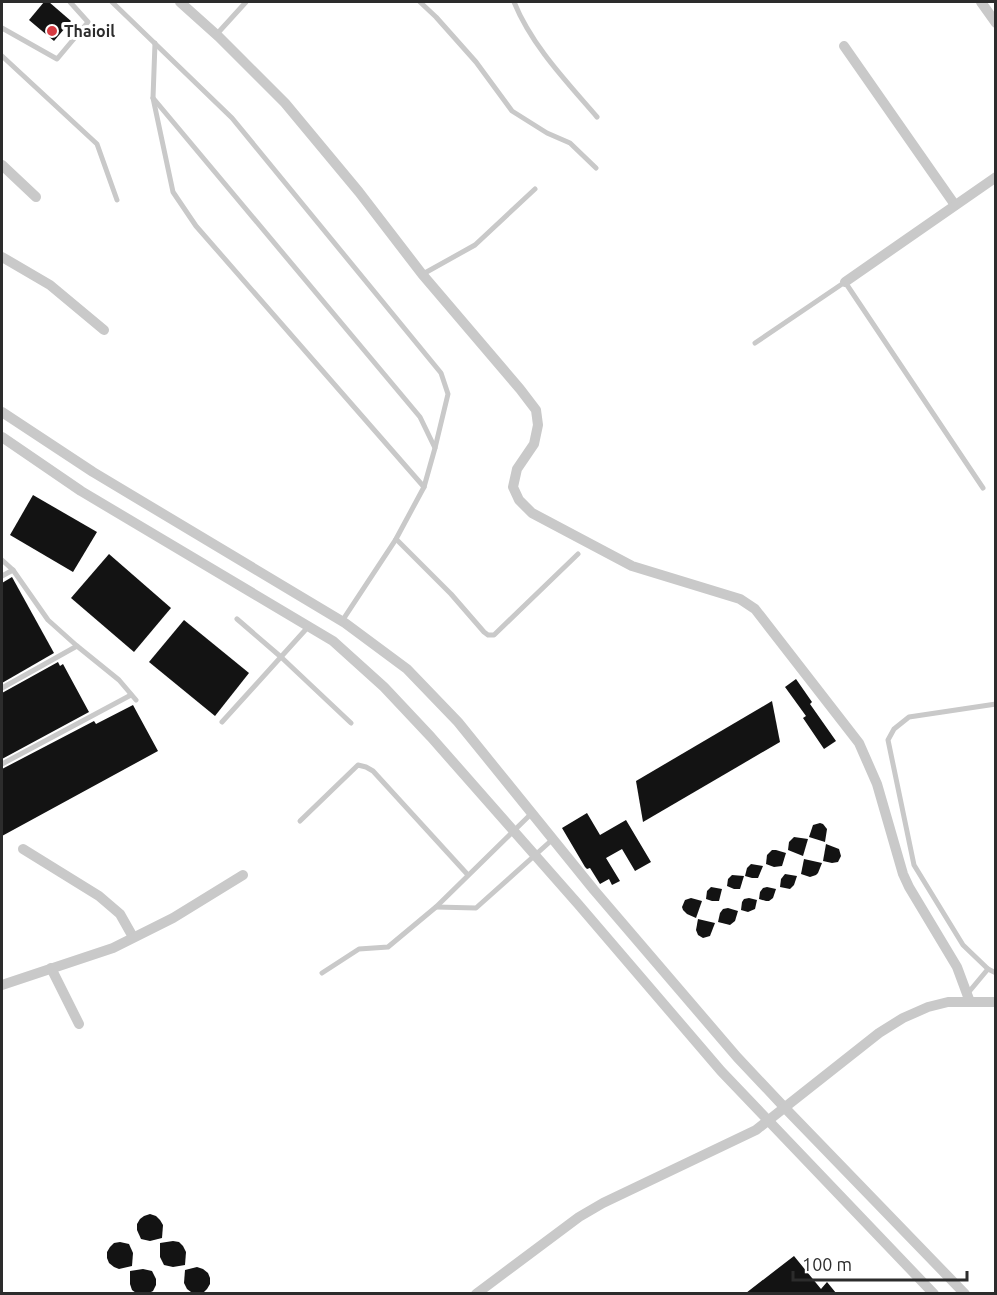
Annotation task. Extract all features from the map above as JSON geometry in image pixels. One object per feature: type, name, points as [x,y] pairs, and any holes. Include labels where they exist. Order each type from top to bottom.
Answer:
[{"type":"street","points":[[180,2],[285,103],[359,192],[422,274],[520,388],[536,410],[538,425],[534,444],[517,469],[513,487],[519,500],[532,513],[632,566],[740,599],[755,609],[859,743],[877,784],[903,874],[957,967],[968,998]]},
{"type":"street","points":[[981,2],[996,23]]},
{"type":"street","points":[[844,46],[955,206]]},
{"type":"street","points":[[2,165],[36,197]]},
{"type":"street","points":[[845,282],[996,177]]},
{"type":"street","points":[[2,257],[50,285],[104,330]]},
{"type":"street","points":[[2,412],[93,472],[342,621],[407,669],[458,722],[594,890],[707,1022],[785,1108],[965,1293]]},
{"type":"street","points":[[2,436],[81,491],[333,641],[384,687],[514,831],[713,1063],[934,1293]]},
{"type":"street","points":[[23,849],[99,896],[120,914],[133,938]]},
{"type":"street","points":[[2,985],[113,948],[172,918],[243,875]]},
{"type":"street","points":[[51,968],[80,1024]]},
{"type":"street","points":[[476,1293],[587,1212],[756,1130],[879,1033],[903,1018],[928,1007],[968,998],[996,1002]]},
{"type":"lane","points":[[2,28],[57,58],[88,22],[70,2]]},
{"type":"lane","points":[[112,2],[232,118],[441,373],[448,394],[424,486],[396,539],[342,621]]},
{"type":"lane","points":[[216,35],[246,2]]},
{"type":"lane","points":[[420,2],[476,62],[512,111],[547,133],[570,143],[596,168]]},
{"type":"lane","points":[[514,2],[522,22],[552,64],[597,117]]},
{"type":"lane","points":[[155,43],[153,98],[172,192],[196,226],[424,486]]},
{"type":"lane","points":[[2,56],[97,144],[117,200]]},
{"type":"lane","points":[[153,98],[420,417],[435,448]]},
{"type":"lane","points":[[422,274],[475,245],[536,189]]},
{"type":"lane","points":[[755,343],[845,282],[983,488]]},
{"type":"lane","points":[[396,539],[451,594],[479,627],[490,635],[494,635],[578,554]]},
{"type":"lane","points":[[2,561],[13,570],[48,620],[119,680],[134,698],[2,764]]},
{"type":"lane","points":[[2,576],[13,570]]},
{"type":"lane","points":[[237,619],[351,723]]},
{"type":"lane","points":[[222,722],[308,627]]},
{"type":"lane","points":[[2,688],[77,646]]},
{"type":"lane","points":[[996,704],[909,717],[894,729],[888,740],[914,865],[963,945],[988,969],[996,973]]},
{"type":"lane","points":[[300,821],[358,765],[366,767],[373,771],[468,875]]},
{"type":"lane","points":[[322,973],[359,949],[388,946],[436,908],[532,813]]},
{"type":"lane","points":[[436,908],[476,908],[553,839]]},
{"type":"lane","points":[[968,998],[988,969]]},
{"type":"building","name":"Thaioil","points":[[44,2],[49,2],[71,21],[54,41],[29,20]]},
{"type":"building","points":[[33,495],[97,532],[73,572],[10,535]]},
{"type":"building","points":[[109,554],[171,608],[134,652],[71,598]]},
{"type":"building","points":[[12,577],[54,653],[2,683],[2,583]]},
{"type":"building","points":[[184,620],[249,673],[215,716],[149,662]]},
{"type":"building","points":[[58,662],[60,666],[63,664],[89,712],[2,759],[2,693]]},
{"type":"building","points":[[796,679],[836,741],[824,749],[803,718],[806,716],[785,687]]},
{"type":"building","points":[[772,701],[780,742],[643,822],[636,781]]},
{"type":"building","points":[[133,705],[158,751],[2,836],[2,769],[94,721],[96,724]]},
{"type":"building","points":[[587,813],[600,835],[626,820],[651,862],[635,871],[622,849],[606,858],[620,881],[612,885],[609,879],[600,884],[590,868],[585,867],[562,828]]},
{"type":"building","points":[[820,823],[827,829],[825,842],[809,837],[813,825]]},
{"type":"building","points":[[794,837],[808,839],[803,856],[788,850],[789,842]]},
{"type":"building","points":[[826,844],[839,849],[841,856],[838,862],[823,861]]},
{"type":"building","points":[[772,850],[786,853],[782,866],[774,867],[766,864],[767,855]]},
{"type":"building","points":[[804,859],[822,863],[816,875],[810,877],[801,874]]},
{"type":"building","points":[[751,864],[763,866],[758,878],[745,876]]},
{"type":"building","points":[[785,874],[797,876],[790,889],[780,887],[781,879]]},
{"type":"building","points":[[732,875],[744,876],[740,889],[727,886],[728,879]]},
{"type":"building","points":[[711,887],[722,889],[719,901],[706,899],[707,891]]},
{"type":"building","points":[[767,887],[776,889],[773,898],[769,901],[759,899],[760,892]]},
{"type":"building","points":[[691,898],[702,901],[696,918],[687,914],[682,907],[685,900]]},
{"type":"building","points":[[744,899],[757,900],[755,909],[748,912],[741,910]]},
{"type":"building","points":[[723,909],[738,911],[735,921],[730,925],[718,922],[720,913]]},
{"type":"building","points":[[698,919],[715,923],[710,936],[703,938],[698,935],[696,930]]},
{"type":"building","points":[[150,1214],[156,1216],[163,1225],[162,1238],[150,1241],[141,1239],[137,1224],[140,1219]]},
{"type":"building","points":[[179,1242],[186,1252],[185,1265],[173,1267],[164,1265],[160,1257],[160,1243]]},
{"type":"building","points":[[114,1243],[129,1244],[133,1253],[132,1266],[119,1269],[109,1263],[107,1252]]},
{"type":"building","points":[[794,1256],[821,1289],[827,1282],[836,1293],[746,1293]]},
{"type":"building","points":[[197,1267],[208,1273],[210,1278],[210,1284],[203,1293],[191,1292],[184,1283],[185,1270]]},
{"type":"building","points":[[143,1269],[152,1271],[156,1285],[149,1293],[136,1293],[130,1284],[130,1271]]},
{"type":"place","name":"Thaioil","points":[[52,31]]}]
